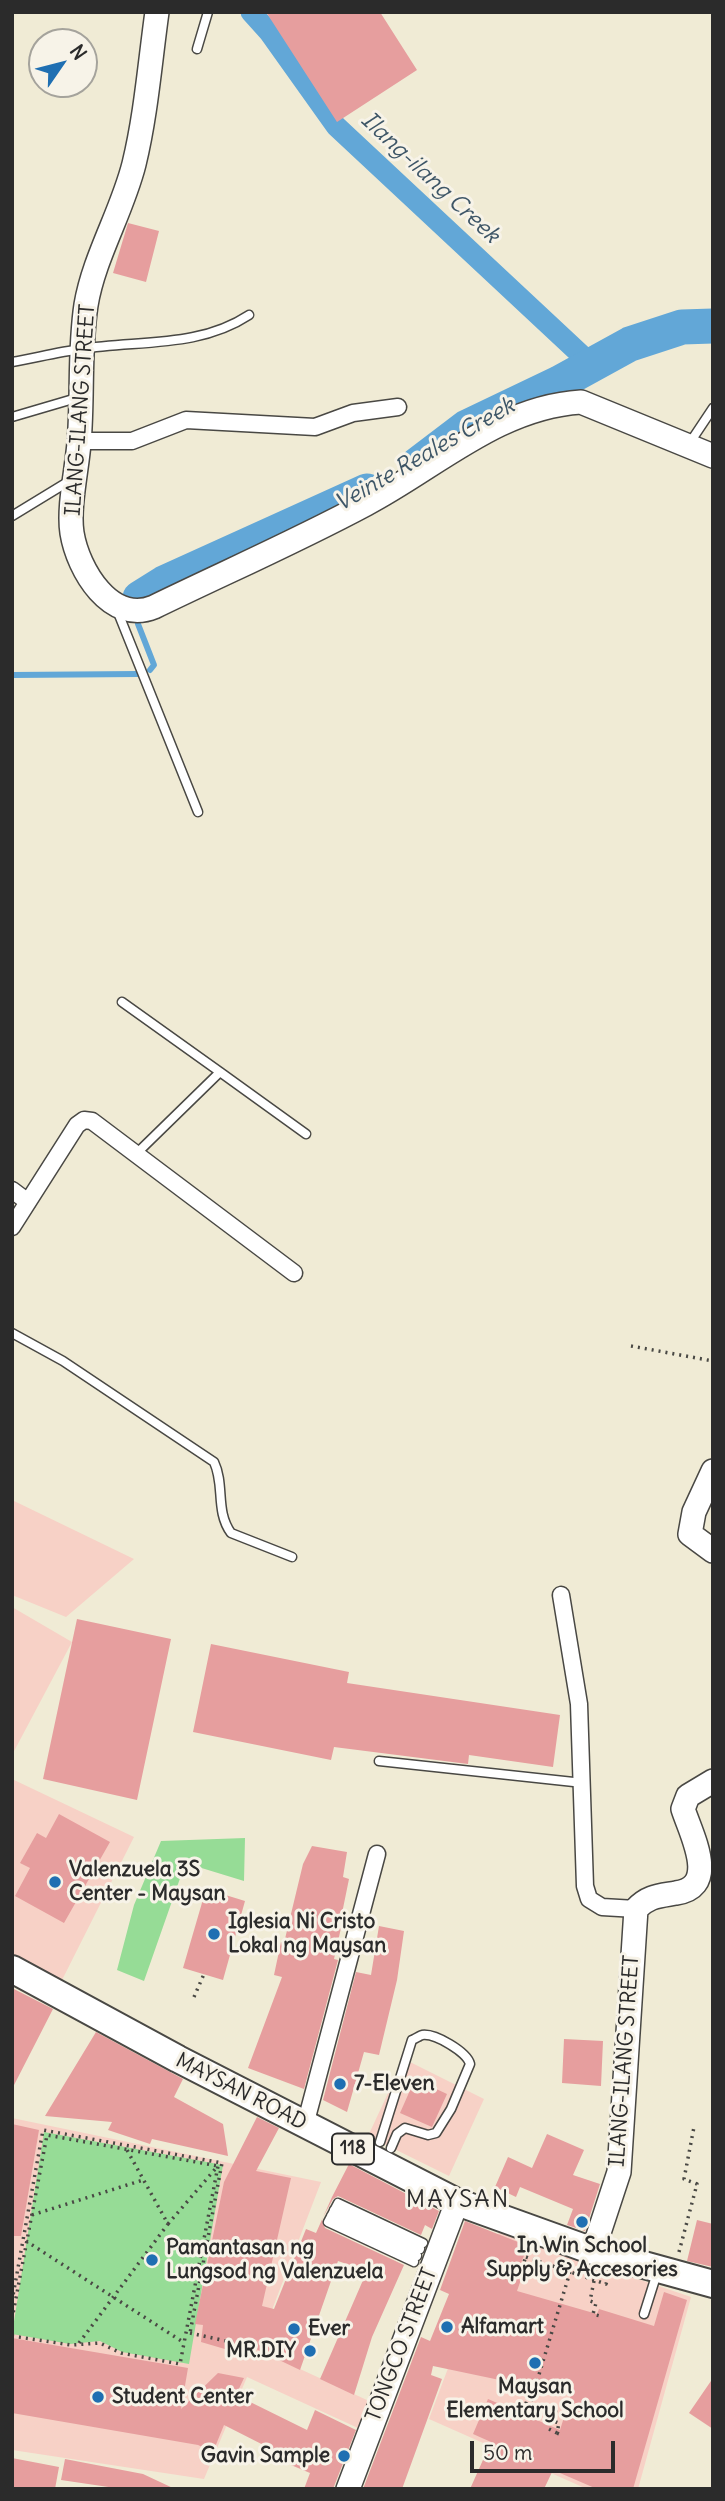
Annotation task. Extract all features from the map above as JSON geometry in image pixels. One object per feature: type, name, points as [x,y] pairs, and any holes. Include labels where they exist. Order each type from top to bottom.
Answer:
[{"type":"main road","name":"MAYSAN ROAD","points":[[12,1969],[304,2125],[457,2202],[593,2251],[668,2262],[713,2284]]},
{"type":"street","name":"ILANG-ILANG STREET","points":[[116,607],[92,579],[78,556],[71,531],[80,440],[82,349],[86,303],[134,165],[157,12]]},
{"type":"street","points":[[116,607],[142,612],[154,607],[367,504],[493,426],[564,403],[580,402],[713,456]]},
{"type":"street","points":[[80,440],[132,441],[186,420],[315,427],[353,413],[398,407]]},
{"type":"street","points":[[12,1227],[77,1125],[84,1120],[92,1121],[294,1273]]},
{"type":"street","points":[[12,1190],[28,1202]]},
{"type":"street","points":[[713,1471],[694,1512],[690,1534],[713,1551]]},
{"type":"street","points":[[561,1595],[579,1704],[585,1886],[589,1899],[602,1907],[636,1909],[653,1896],[689,1889],[698,1880],[701,1867],[683,1809],[688,1796],[713,1781]]},
{"type":"street","points":[[304,2125],[377,1854]]},
{"type":"street","name":"ILANG-ILANG STREET","points":[[593,2251],[619,2172],[636,1909]]},
{"type":"street","name":"TONGCO STREET","points":[[348,2489],[457,2202]]},
{"type":"lane","points":[[197,49],[208,12]]},
{"type":"lane","points":[[12,362],[82,349],[203,337],[228,329],[249,315]]},
{"type":"lane","points":[[12,417],[81,397]]},
{"type":"lane","points":[[689,444],[713,408]]},
{"type":"lane","points":[[12,516],[76,477]]},
{"type":"lane","points":[[116,607],[198,812]]},
{"type":"lane","points":[[122,1002],[306,1134]]},
{"type":"lane","points":[[135,1155],[220,1072]]},
{"type":"lane","points":[[12,1333],[63,1361],[214,1462],[218,1471],[221,1515],[231,1533],[292,1558]]},
{"type":"lane","points":[[379,1761],[583,1783]]},
{"type":"lane","points":[[380,2142],[412,2040],[421,2035],[430,2036],[466,2054],[470,2064],[451,2109],[436,2133],[428,2135],[405,2128],[397,2134],[391,2148]]},
{"type":"lane","points":[[338,2203],[419,2252],[328,2222],[333,2213],[338,2203]]},
{"type":"lane","points":[[644,2314],[668,2262]]},
{"type":"path","points":[[631,1346],[713,1362]]},
{"type":"path","points":[[194,1997],[204,1974]]},
{"type":"path","points":[[668,2262],[697,2184],[684,2179],[694,2127]]},
{"type":"path","points":[[12,2301],[43,2130],[222,2163],[180,2364],[121,2353],[100,2343],[71,2345],[12,2336]]},
{"type":"path","points":[[12,2319],[47,2135],[218,2166]]},
{"type":"path","points":[[127,2150],[168,2224]]},
{"type":"path","points":[[79,2343],[168,2224],[218,2166]]},
{"type":"path","points":[[187,2333],[218,2166]]},
{"type":"path","points":[[30,2215],[143,2179]]},
{"type":"path","points":[[26,2241],[183,2342]]},
{"type":"path","points":[[526,2257],[606,2284]]},
{"type":"path","points":[[522,2417],[570,2272]]},
{"type":"path","points":[[594,2280],[590,2301],[596,2303],[593,2314],[600,2316]]},
{"type":"path","points":[[187,2333],[244,2345],[253,2355]]},
{"type":"path","points":[[182,2353],[190,2354]]},
{"type":"path","points":[[556,2410],[553,2421],[559,2423],[557,2433]]},
{"type":"path","points":[[549,2429],[562,2435]]},
{"type":"shaded area","points":[[12,1500],[134,1559],[66,1617],[12,1595]]},
{"type":"shaded area","points":[[12,1607],[72,1642],[12,1755]]},
{"type":"shaded area","points":[[12,1779],[134,1837],[61,1982],[12,1956]]},
{"type":"shaded area","points":[[404,2059],[484,2099],[449,2176],[368,2136]]},
{"type":"shaded area","name":"Pamantasan ng Lungsod ng Valenzuela","points":[[12,2118],[321,2182],[257,2349],[369,2401],[358,2428],[247,2377],[204,2479],[12,2450]]},
{"type":"shaded area","name":"Maysan Elementary School","points":[[499,2232],[691,2297],[638,2489],[587,2489],[429,2419]]},
{"type":"green space","points":[[245,1838],[244,1881],[195,1866],[184,1867],[144,1981],[117,1970],[134,1905],[161,1841]]},
{"type":"green space","points":[[44,2132],[223,2165],[189,2364],[122,2352],[100,2341],[70,2344],[12,2334]]},
{"type":"building","points":[[266,12],[380,12],[417,70],[337,122]]},
{"type":"building","points":[[128,223],[159,231],[146,282],[113,273]]},
{"type":"building","points":[[77,1619],[171,1639],[137,1800],[43,1779]]},
{"type":"building","points":[[211,1644],[349,1672],[347,1683],[560,1715],[553,1767],[469,1755],[468,1764],[334,1747],[331,1760],[193,1732]]},
{"type":"building","name":"Valenzuela 3S Center - Maysan","points":[[59,1814],[110,1842],[64,1923],[15,1896],[30,1868],[20,1863],[37,1833],[46,1838]]},
{"type":"building","points":[[312,1846],[347,1852],[343,1877],[349,1879],[334,1959],[338,1960],[304,2089],[248,2068],[282,1977],[274,1975],[281,1942],[284,1943],[303,1864]]},
{"type":"building","name":"Iglesia Ni Cristo Lokal ng Maysan","points":[[206,1889],[245,1901],[223,1980],[183,1968]]},
{"type":"building","points":[[379,1926],[404,1931],[397,1980],[379,2055],[364,2052],[347,2112],[323,2100],[356,1972],[371,1975]]},
{"type":"building","points":[[12,1988],[53,2009],[12,2089]]},
{"type":"building","points":[[96,2032],[183,2079],[174,2097],[223,2124],[228,2156],[152,2139],[150,2144],[108,2130],[112,2122],[45,2116]]},
{"type":"building","points":[[564,2039],[603,2041],[601,2086],[562,2083]]},
{"type":"building","points":[[415,2079],[447,2094],[432,2127],[400,2113]]},
{"type":"building","points":[[257,2117],[279,2128],[256,2171],[291,2178],[262,2306],[274,2309],[306,2229],[316,2233],[322,2219],[325,2228],[404,2265],[372,2337],[354,2395],[320,2379],[367,2271],[338,2261],[300,2370],[254,2348],[252,2357],[201,2342],[203,2325],[195,2324],[224,2182]]},
{"type":"building","points":[[12,2124],[39,2130],[21,2236],[12,2236]]},
{"type":"building","points":[[547,2134],[584,2150],[573,2175],[600,2184],[585,2231],[567,2225],[573,2209],[520,2187],[516,2197],[495,2187],[508,2157],[532,2168]]},
{"type":"building","points":[[349,2164],[439,2211],[432,2229],[425,2225],[421,2235],[338,2196],[333,2199],[323,2217]]},
{"type":"building","points":[[697,2220],[713,2224],[713,2267],[687,2261]]},
{"type":"building","points":[[465,2221],[528,2246],[521,2263],[526,2265],[517,2291],[597,2314],[599,2309],[654,2326],[664,2292],[687,2300],[633,2489],[597,2489],[553,2470],[544,2489],[470,2489],[491,2442],[473,2434],[488,2399],[560,2430],[571,2395],[433,2366],[431,2375],[442,2379],[402,2489],[363,2489],[421,2337],[430,2341],[449,2294],[440,2290]]},
{"type":"building","points":[[12,2338],[188,2368],[181,2409],[218,2373],[244,2378],[236,2395],[307,2430],[315,2410],[356,2430],[333,2489],[304,2489],[310,2473],[291,2465],[293,2460],[224,2425],[213,2452],[198,2445],[12,2413]]},
{"type":"building","points":[[713,2378],[713,2429],[689,2413]]},
{"type":"building","points":[[12,2458],[59,2467],[55,2489],[12,2489]]},
{"type":"building","points":[[65,2459],[143,2474],[175,2489],[122,2489],[61,2480]]},
{"type":"waterway","name":"Ilang-ilang Creek","points":[[251,12],[269,32],[336,126],[592,365]]},
{"type":"waterway","name":"Veinte Reales Creek","points":[[417,465],[467,427],[559,383],[630,344],[682,327],[713,326]]},
{"type":"waterway","name":"Veinte Reales Creek","points":[[140,598],[164,583],[367,491]]},
{"type":"waterway","points":[[138,624],[154,665],[150,670]]},
{"type":"waterway","points":[[12,675],[138,674]]},
{"type":"place","name":"Valenzuela 3S Center - Maysan","points":[[55,1882]]},
{"type":"place","name":"Iglesia Ni Cristo Lokal ng Maysan","points":[[214,1934]]},
{"type":"place","name":"7-Eleven","points":[[340,2084]]},
{"type":"place","name":"In Win School Supply & Accesories","points":[[582,2222]]},
{"type":"place","name":"Pamantasan ng Lungsod ng Valenzuela","points":[[152,2260]]},
{"type":"place","name":"Alfamart","points":[[447,2327]]},
{"type":"place","name":"Ever","points":[[294,2329]]},
{"type":"place","name":"MR.DIY","points":[[310,2351]]},
{"type":"place","name":"Maysan Elementary School","points":[[535,2363]]},
{"type":"place","name":"Student Center","points":[[98,2397]]},
{"type":"place","name":"Gavin Sample","points":[[344,2456]]},
{"type":"district","name":"MAYSAN","points":[[458,2200]]}]
